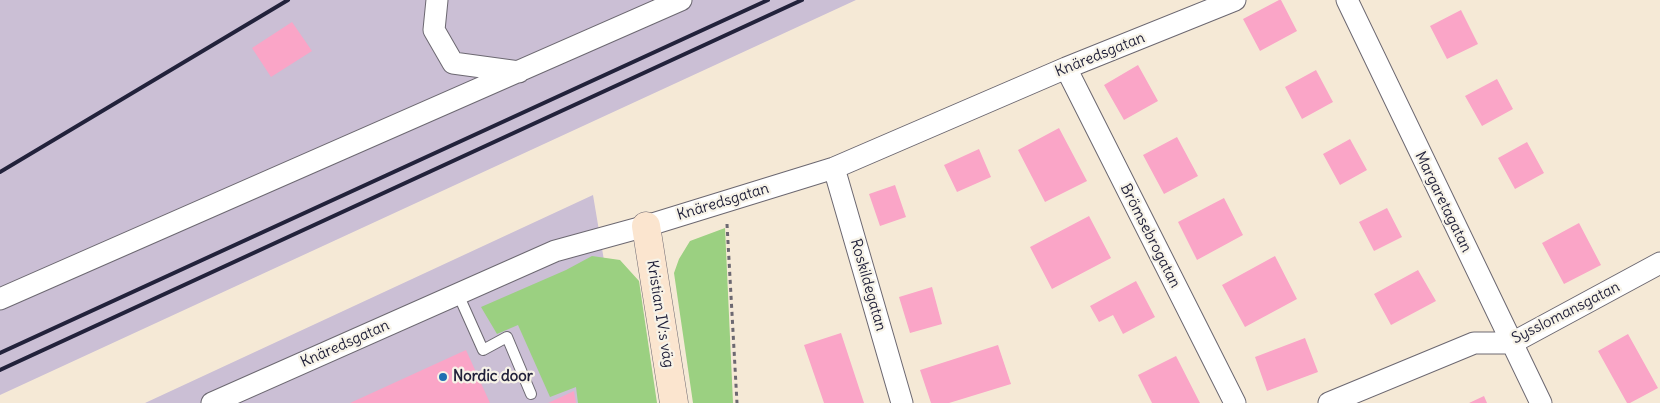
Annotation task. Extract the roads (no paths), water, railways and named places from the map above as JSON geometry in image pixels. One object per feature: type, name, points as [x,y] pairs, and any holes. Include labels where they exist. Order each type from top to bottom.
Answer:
[{"type":"street","points":[[436,0],[434,30],[453,63],[518,72]]},
{"type":"street","points":[[0,299],[681,0]]},
{"type":"street","name":"Knäredsgatan","points":[[212,403],[555,252],[834,168],[1066,68],[1235,0]]},
{"type":"street","name":"Margaretagatan","points":[[1347,0],[1542,403]]},
{"type":"street","name":"Brömsebrogatan","points":[[1066,68],[1235,403]]},
{"type":"street","name":"Roskildegatan","points":[[834,168],[902,403]]},
{"type":"street","name":"Kristian IV:s väg","points":[[646,226],[674,403]]},
{"type":"street","name":"Sysslomansgatan","points":[[1329,403],[1474,343],[1512,343],[1660,263]]},
{"type":"lane","points":[[458,294],[483,350],[507,338],[531,394]]},
{"type":"railway","points":[[0,172],[288,0]]},
{"type":"railway","points":[[0,353],[768,0]]},
{"type":"railway","points":[[0,370],[802,0]]},
{"type":"place","name":"Nordic door","points":[[443,377]]}]
